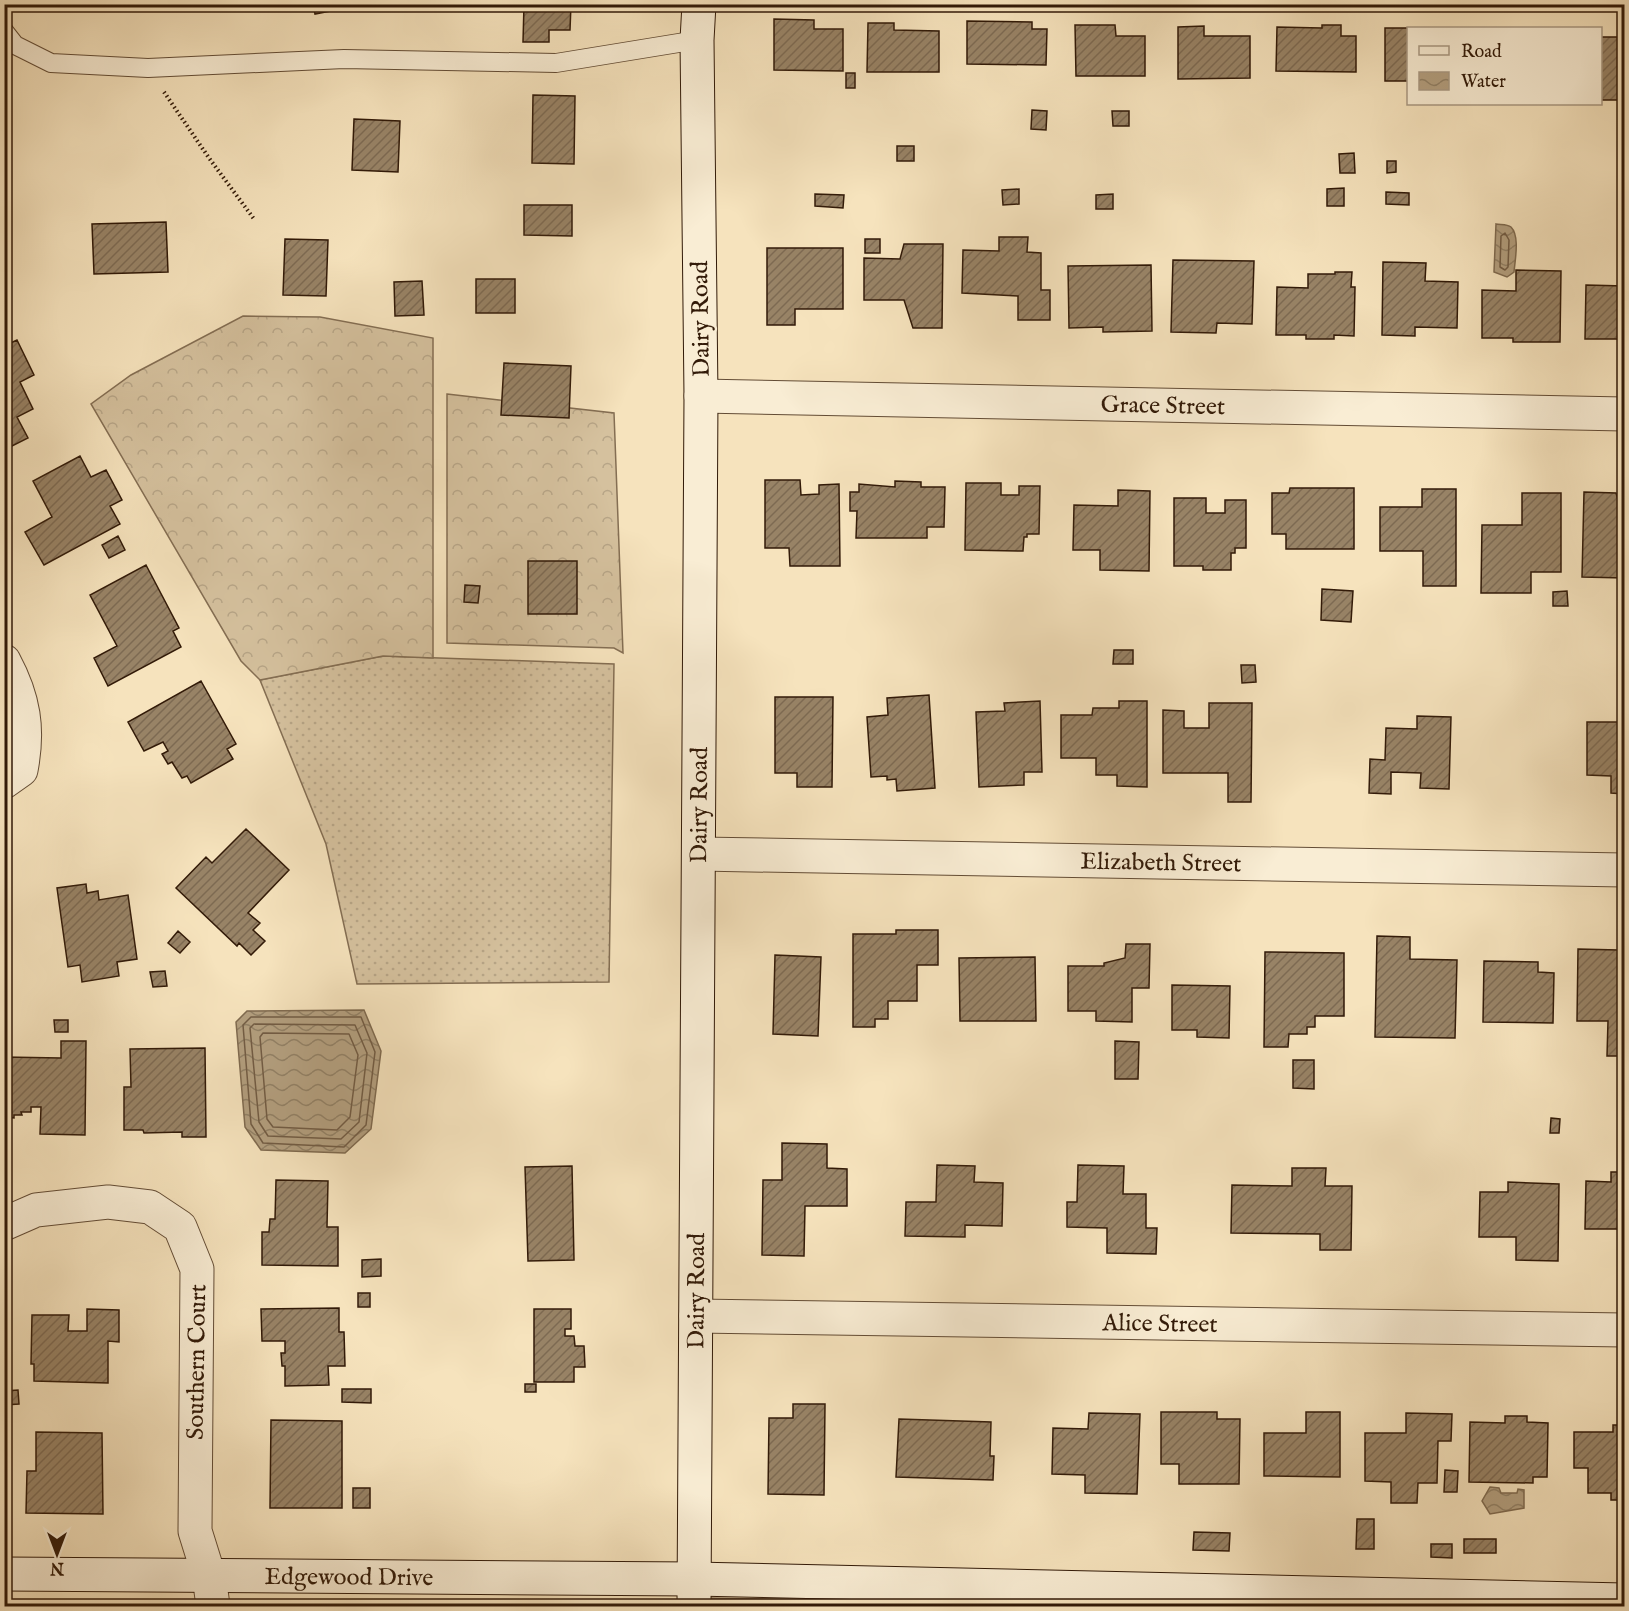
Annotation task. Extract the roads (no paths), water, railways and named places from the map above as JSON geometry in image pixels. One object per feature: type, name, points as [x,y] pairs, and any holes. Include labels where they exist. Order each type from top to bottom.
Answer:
[{"type":"street","name":"Dairy Road","points":[[694,1593],[701,396],[697,40],[699,4]]},
{"type":"street","name":"Grace Street","points":[[701,396],[1624,414]]},
{"type":"street","points":[[4,661],[17,684],[26,735],[13,776]]},
{"type":"street","name":"Elizabeth Street","points":[[699,854],[1624,870]]},
{"type":"street","name":"Southern Court","points":[[4,1224],[36,1210],[108,1202],[150,1207],[180,1227],[197,1269],[195,1531],[211,1591]]},
{"type":"street","name":"Alice Street","points":[[696,1316],[1624,1330]]},
{"type":"street","name":"Edgewood Drive","points":[[4,1574],[211,1591],[1624,1600]]},
{"type":"lane","points":[[4,31],[15,45],[51,63],[148,68],[344,59],[556,63],[697,40]]},
{"type":"water","points":[[1496,224],[1506,225],[1514,231],[1516,248],[1514,272],[1507,277],[1494,272]]},
{"type":"water","points":[[364,1010],[381,1051],[371,1129],[345,1153],[261,1150],[245,1127],[236,1022],[247,1011]]},
{"type":"water","points":[[1490,1487],[1499,1488],[1501,1493],[1517,1493],[1518,1489],[1524,1490],[1524,1508],[1490,1514],[1482,1501]]}]
